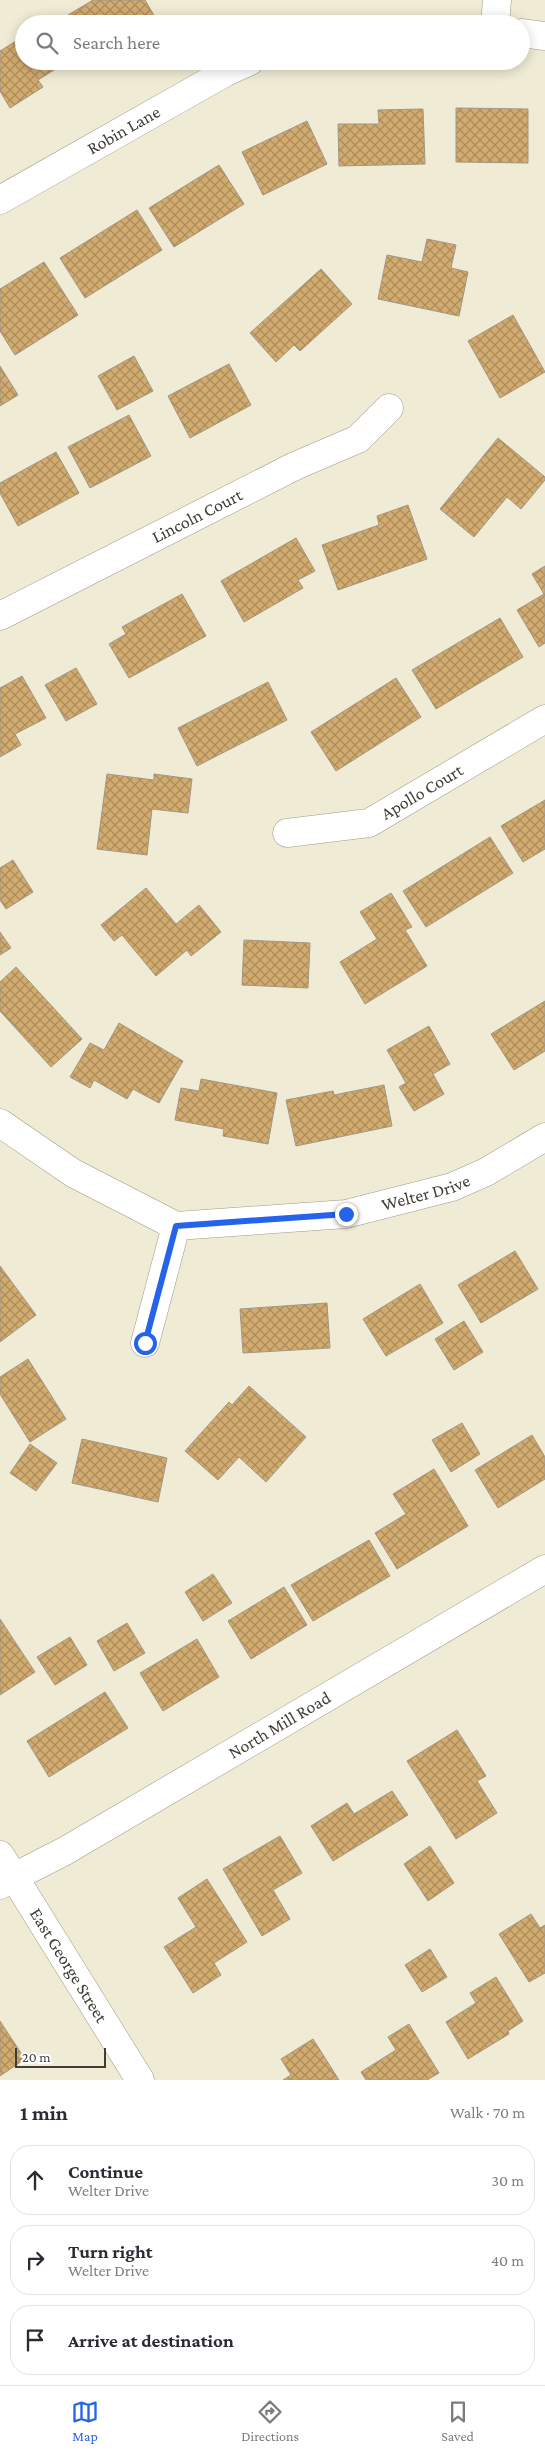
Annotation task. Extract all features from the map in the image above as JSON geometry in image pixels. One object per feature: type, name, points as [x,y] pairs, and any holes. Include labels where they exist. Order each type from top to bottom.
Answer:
[{"type":"street","points":[[496,15],[497,0]]},
{"type":"street","points":[[530,35],[545,36]]},
{"type":"street","name":"Robin Lane","points":[[0,200],[230,70]]},
{"type":"street","name":"Lincoln Court","points":[[0,616],[294,466],[358,439],[389,408]]},
{"type":"street","name":"Apollo Court","points":[[287,834],[370,823],[545,719]]},
{"type":"street","points":[[0,1123],[73,1173],[176,1226],[145,1343]]},
{"type":"street","name":"Welter Drive","points":[[176,1226],[346,1214],[452,1188],[486,1172],[545,1137]]},
{"type":"street","name":"North Mill Road","points":[[5,1872],[65,1851],[545,1569]]},
{"type":"street","name":"East George Street","points":[[5,1872],[140,2080]]},
{"type":"building","points":[[93,0],[145,0],[154,15],[68,15]]},
{"type":"building","points":[[15,42],[15,70],[54,70],[38,80],[43,87],[10,108],[0,91],[0,51]]},
{"type":"building","points":[[456,108],[528,109],[528,163],[456,162]]},
{"type":"building","points":[[423,109],[425,164],[339,166],[338,124],[379,124],[378,110]]},
{"type":"building","points":[[307,121],[327,164],[263,195],[242,152]]},
{"type":"building","points":[[219,165],[244,204],[174,247],[149,208]]},
{"type":"building","points":[[137,210],[162,250],[85,298],[60,258]]},
{"type":"building","points":[[427,239],[456,245],[451,268],[468,272],[459,316],[378,299],[387,255],[422,262]]},
{"type":"building","points":[[44,262],[78,315],[15,355],[0,331],[0,289]]},
{"type":"building","points":[[321,269],[352,304],[300,351],[294,345],[276,362],[250,333]]},
{"type":"building","points":[[513,315],[545,372],[500,398],[468,341]]},
{"type":"building","points":[[134,356],[153,391],[117,410],[98,376]]},
{"type":"building","points":[[229,364],[251,405],[190,438],[168,396]]},
{"type":"building","points":[[0,366],[18,395],[0,406]]},
{"type":"building","points":[[129,415],[151,456],[90,488],[68,447]]},
{"type":"building","points":[[498,438],[545,477],[545,480],[521,509],[507,497],[474,537],[440,509]]},
{"type":"building","points":[[56,452],[79,493],[18,526],[0,493],[0,483]]},
{"type":"building","points":[[408,505],[427,559],[338,590],[322,545],[379,525],[377,516]]},
{"type":"building","points":[[296,538],[315,571],[298,580],[303,588],[244,622],[221,581]]},
{"type":"building","points":[[545,566],[545,643],[539,647],[517,610],[544,594],[532,574]]},
{"type":"building","points":[[182,594],[206,636],[129,678],[109,644],[126,634],[122,627]]},
{"type":"building","points":[[500,618],[523,657],[436,709],[412,670]]},
{"type":"building","points":[[76,668],[97,704],[66,721],[45,685]]},
{"type":"building","points":[[22,676],[46,718],[15,734],[21,745],[0,757],[0,688]]},
{"type":"building","points":[[396,678],[421,717],[336,771],[311,732]]},
{"type":"building","points":[[268,682],[287,720],[197,766],[178,728]]},
{"type":"building","points":[[107,774],[154,780],[154,774],[192,779],[188,813],[152,809],[147,855],[97,849]]},
{"type":"building","points":[[545,800],[545,849],[523,862],[501,826]]},
{"type":"building","points":[[490,837],[513,873],[426,927],[403,891]]},
{"type":"building","points":[[13,860],[33,892],[6,909],[0,900],[0,868]]},
{"type":"building","points":[[146,888],[176,924],[199,905],[221,932],[191,956],[187,950],[156,976],[122,935],[114,941],[101,925]]},
{"type":"building","points":[[391,893],[412,927],[405,930],[427,966],[365,1004],[340,962],[377,939],[360,912]]},
{"type":"building","points":[[0,932],[11,948],[0,955]]},
{"type":"building","points":[[244,940],[310,943],[308,988],[242,985]]},
{"type":"building","points":[[16,967],[82,1039],[51,1067],[0,1011],[0,982]]},
{"type":"building","points":[[545,1001],[545,1051],[514,1070],[491,1034]]},
{"type":"building","points":[[119,1023],[183,1061],[159,1103],[133,1089],[127,1099],[94,1080],[90,1088],[70,1077],[90,1043],[104,1050]]},
{"type":"building","points":[[429,1026],[450,1064],[433,1074],[444,1094],[414,1111],[399,1087],[406,1083],[387,1050]]},
{"type":"building","points":[[201,1079],[277,1093],[268,1144],[223,1136],[224,1129],[175,1120],[181,1088],[199,1091]]},
{"type":"building","points":[[384,1085],[392,1126],[296,1146],[286,1100],[333,1091],[334,1095]]},
{"type":"building","points":[[515,1251],[538,1289],[481,1323],[458,1285]]},
{"type":"building","points":[[0,1266],[36,1315],[0,1342]]},
{"type":"building","points":[[420,1284],[443,1323],[386,1356],[363,1319]]},
{"type":"building","points":[[327,1303],[330,1348],[243,1353],[240,1309]]},
{"type":"building","points":[[464,1321],[483,1352],[454,1370],[435,1339]]},
{"type":"building","points":[[28,1359],[66,1419],[30,1442],[0,1394],[0,1377]]},
{"type":"building","points":[[249,1386],[306,1437],[266,1482],[239,1457],[218,1480],[185,1451],[229,1402],[232,1405]]},
{"type":"building","points":[[462,1423],[480,1454],[451,1472],[432,1440]]},
{"type":"building","points":[[532,1435],[545,1457],[545,1479],[498,1508],[475,1470]]},
{"type":"building","points":[[82,1439],[167,1458],[158,1502],[72,1483]]},
{"type":"building","points":[[30,1444],[57,1463],[36,1491],[10,1473]]},
{"type":"building","points":[[434,1469],[468,1526],[397,1569],[375,1533],[406,1514],[393,1494]]},
{"type":"building","points":[[369,1540],[390,1576],[313,1621],[291,1585]]},
{"type":"building","points":[[213,1574],[232,1603],[203,1621],[185,1592]]},
{"type":"building","points":[[284,1587],[307,1625],[251,1659],[228,1621]]},
{"type":"building","points":[[0,1619],[35,1672],[0,1695]]},
{"type":"building","points":[[127,1623],[145,1653],[114,1671],[97,1641]]},
{"type":"building","points":[[70,1637],[87,1665],[55,1685],[37,1657]]},
{"type":"building","points":[[197,1639],[219,1677],[163,1711],[140,1673]]},
{"type":"building","points":[[105,1692],[128,1728],[49,1777],[27,1741]]},
{"type":"building","points":[[457,1730],[486,1776],[477,1781],[497,1813],[456,1839],[407,1761]]},
{"type":"building","points":[[392,1791],[408,1815],[333,1861],[311,1826],[347,1803],[354,1814]]},
{"type":"building","points":[[280,1836],[302,1873],[273,1890],[290,1919],[262,1936],[223,1869]]},
{"type":"building","points":[[430,1846],[454,1883],[428,1901],[404,1864]]},
{"type":"building","points":[[207,1879],[247,1942],[214,1963],[221,1975],[193,1993],[164,1947],[196,1927],[178,1898]]},
{"type":"building","points":[[531,1914],[540,1928],[545,1925],[545,1973],[529,1982],[499,1934]]},
{"type":"building","points":[[430,1949],[447,1977],[422,1992],[405,1965]]},
{"type":"building","points":[[496,1977],[523,2021],[508,2031],[509,2034],[468,2059],[446,2022],[476,2003],[470,1993]]},
{"type":"building","points":[[0,2021],[25,2059],[0,2076]]},
{"type":"building","points":[[409,2024],[439,2073],[427,2080],[366,2080],[361,2072],[396,2050],[388,2037]]},
{"type":"building","points":[[313,2039],[339,2080],[283,2080],[291,2075],[281,2059]]},
{"type":"route","points":[[145,1343],[176,1226],[346,1214]]}]
